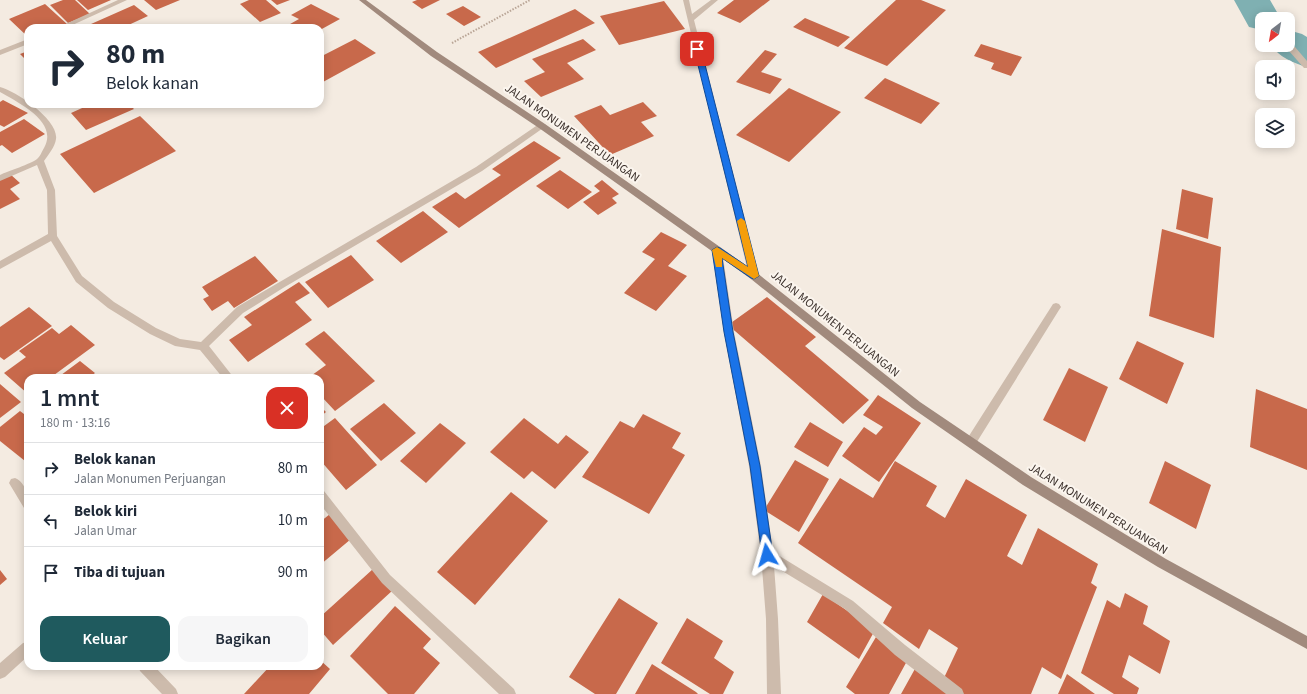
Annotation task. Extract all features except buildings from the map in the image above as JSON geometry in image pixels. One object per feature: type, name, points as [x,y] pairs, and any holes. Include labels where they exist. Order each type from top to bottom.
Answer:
[{"type":"street","points":[[69,24],[124,0]]},
{"type":"street","name":"JALAN MONUMEN PERJUANGAN","points":[[362,0],[434,54],[542,126],[754,276],[916,405],[1027,481],[1162,564],[1307,643]]},
{"type":"street","points":[[686,0],[754,276]]},
{"type":"street","points":[[690,19],[715,0]]},
{"type":"street","points":[[0,53],[24,43]]},
{"type":"street","points":[[1295,52],[1307,66]]},
{"type":"street","points":[[0,89],[24,104]]},
{"type":"street","points":[[0,178],[40,161],[52,139],[52,130],[47,122],[30,108]]},
{"type":"street","points":[[203,346],[240,310],[280,285],[479,169],[542,126]]},
{"type":"street","points":[[40,161],[51,190],[53,236],[79,279],[111,305],[153,332],[179,343],[203,346],[226,374]]},
{"type":"street","points":[[0,264],[53,236]]},
{"type":"street","points":[[717,250],[729,332],[755,466],[767,555],[772,619],[774,694]]},
{"type":"street","points":[[971,442],[1056,307]]},
{"type":"street","points":[[15,483],[24,498]]},
{"type":"street","points":[[324,500],[386,579],[510,694]]},
{"type":"street","points":[[767,555],[849,605],[900,650],[957,694]]},
{"type":"street","points":[[0,672],[24,651]]},
{"type":"street","points":[[149,670],[171,694]]},
{"type":"path","points":[[434,54],[530,0]]},
{"type":"waterway","points":[[1252,0],[1258,12]]},
{"type":"waterway","points":[[1295,47],[1307,55]]},
{"type":"slow traffic","points":[[719,265],[717,250],[754,276],[741,221]]},
{"type":"route","points":[[697,49],[754,276],[717,250],[729,332],[755,466],[767,555]]}]
